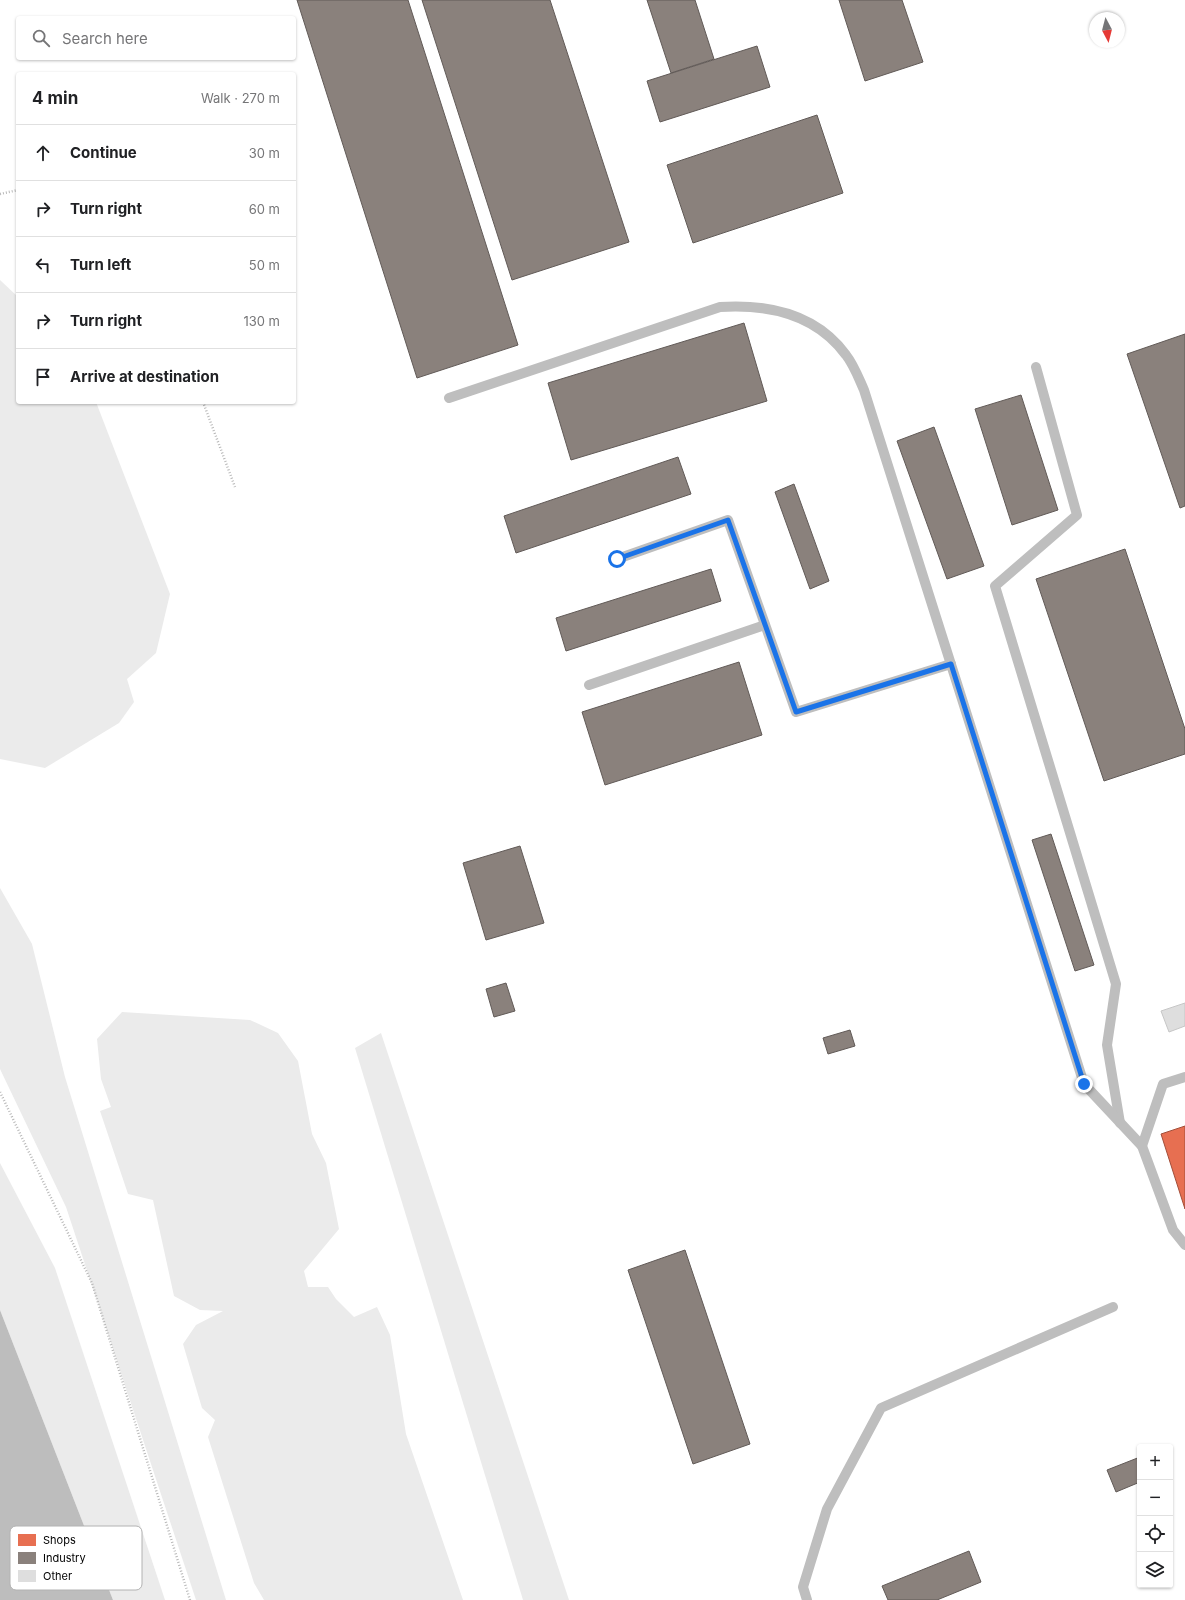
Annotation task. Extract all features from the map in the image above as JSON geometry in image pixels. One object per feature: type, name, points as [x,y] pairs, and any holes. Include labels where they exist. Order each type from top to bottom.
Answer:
[{"type":"lane","points":[[449,398],[720,307],[746,306],[772,309],[801,318],[829,336],[847,355],[864,390],[1084,1084],[1142,1146],[1173,1230],[1185,1245]]},
{"type":"lane","points":[[1036,367],[1076,515],[995,586],[1116,984],[1107,1045],[1120,1123]]},
{"type":"lane","points":[[617,559],[728,520],[796,712],[951,664]]},
{"type":"lane","points":[[589,685],[765,625]]},
{"type":"lane","points":[[1142,1146],[1163,1084],[1185,1077]]},
{"type":"lane","points":[[807,1600],[803,1586],[827,1510],[881,1408],[1113,1307]]},
{"type":"path","points":[[0,194],[16,190]]},
{"type":"path","points":[[204,404],[235,486]]},
{"type":"path","points":[[0,1092],[92,1283],[190,1600]]},
{"type":"shaded area","points":[[0,280],[16,295],[16,404],[97,404],[170,594],[156,653],[127,679],[134,702],[119,723],[45,768],[0,759]]},
{"type":"shaded area","points":[[0,888],[32,944],[65,1077],[226,1600],[196,1600],[66,1207],[0,1069]]},
{"type":"shaded area","points":[[122,1012],[250,1020],[278,1033],[298,1061],[312,1134],[326,1163],[339,1229],[304,1271],[308,1287],[328,1287],[336,1299],[354,1317],[377,1307],[390,1335],[406,1434],[463,1600],[264,1600],[254,1583],[208,1437],[215,1420],[202,1408],[183,1344],[196,1325],[223,1311],[200,1310],[174,1296],[153,1200],[128,1194],[100,1111],[111,1107],[101,1079],[97,1039]]},
{"type":"shaded area","points":[[381,1033],[569,1600],[523,1600],[355,1048]]},
{"type":"shaded area","points":[[0,1163],[55,1268],[140,1526],[84,1526],[0,1310]]},
{"type":"shaded area","points":[[0,1310],[84,1526],[10,1526],[10,1590],[109,1590],[113,1600],[0,1600]]},
{"type":"shaded area","points":[[142,1531],[165,1600],[113,1600],[109,1590],[142,1590]]},
{"type":"building: Shops","points":[[1185,1126],[1185,1209],[1161,1134]]},
{"type":"building: Industry","points":[[297,0],[408,0],[518,345],[417,378]]},
{"type":"building: Industry","points":[[422,0],[550,0],[629,242],[512,280]]},
{"type":"building: Industry","points":[[647,0],[695,0],[714,59],[671,73]]},
{"type":"building: Industry","points":[[839,0],[902,0],[923,62],[865,81]]},
{"type":"building: Industry","points":[[757,46],[770,87],[660,122],[647,81]]},
{"type":"building: Industry","points":[[817,115],[843,193],[693,243],[667,165]]},
{"type":"building: Industry","points":[[744,323],[767,401],[571,460],[548,383]]},
{"type":"building: Industry","points":[[1185,334],[1185,506],[1180,508],[1127,354]]},
{"type":"building: Industry","points":[[1021,395],[1058,510],[1012,525],[975,409]]},
{"type":"building: Industry","points":[[934,427],[984,566],[947,579],[897,441]]},
{"type":"building: Industry","points":[[678,457],[691,494],[516,553],[504,516]]},
{"type":"building: Industry","points":[[794,484],[829,581],[810,589],[775,492]]},
{"type":"building: Industry","points":[[1125,549],[1185,729],[1185,754],[1104,781],[1036,579]]},
{"type":"building: Industry","points":[[711,569],[721,601],[566,651],[556,618]]},
{"type":"building: Industry","points":[[739,662],[762,735],[605,785],[582,712]]},
{"type":"building: Industry","points":[[1051,834],[1094,965],[1075,971],[1032,840]]},
{"type":"building: Industry","points":[[520,846],[544,923],[486,940],[463,863]]},
{"type":"building: Industry","points":[[506,983],[515,1011],[494,1017],[486,989]]},
{"type":"building: Industry","points":[[850,1030],[855,1046],[828,1054],[823,1038]]},
{"type":"building: Industry","points":[[685,1250],[750,1444],[693,1464],[628,1270]]},
{"type":"building: Industry","points":[[1137,1458],[1137,1483],[1116,1492],[1107,1470]]},
{"type":"building: Industry","points":[[969,1551],[981,1582],[937,1600],[888,1600],[882,1586]]},
{"type":"building: Other","points":[[1185,1003],[1185,1026],[1169,1032],[1161,1011]]},
{"type":"route","points":[[617,559],[728,520],[796,712],[951,664],[1084,1084]]}]
